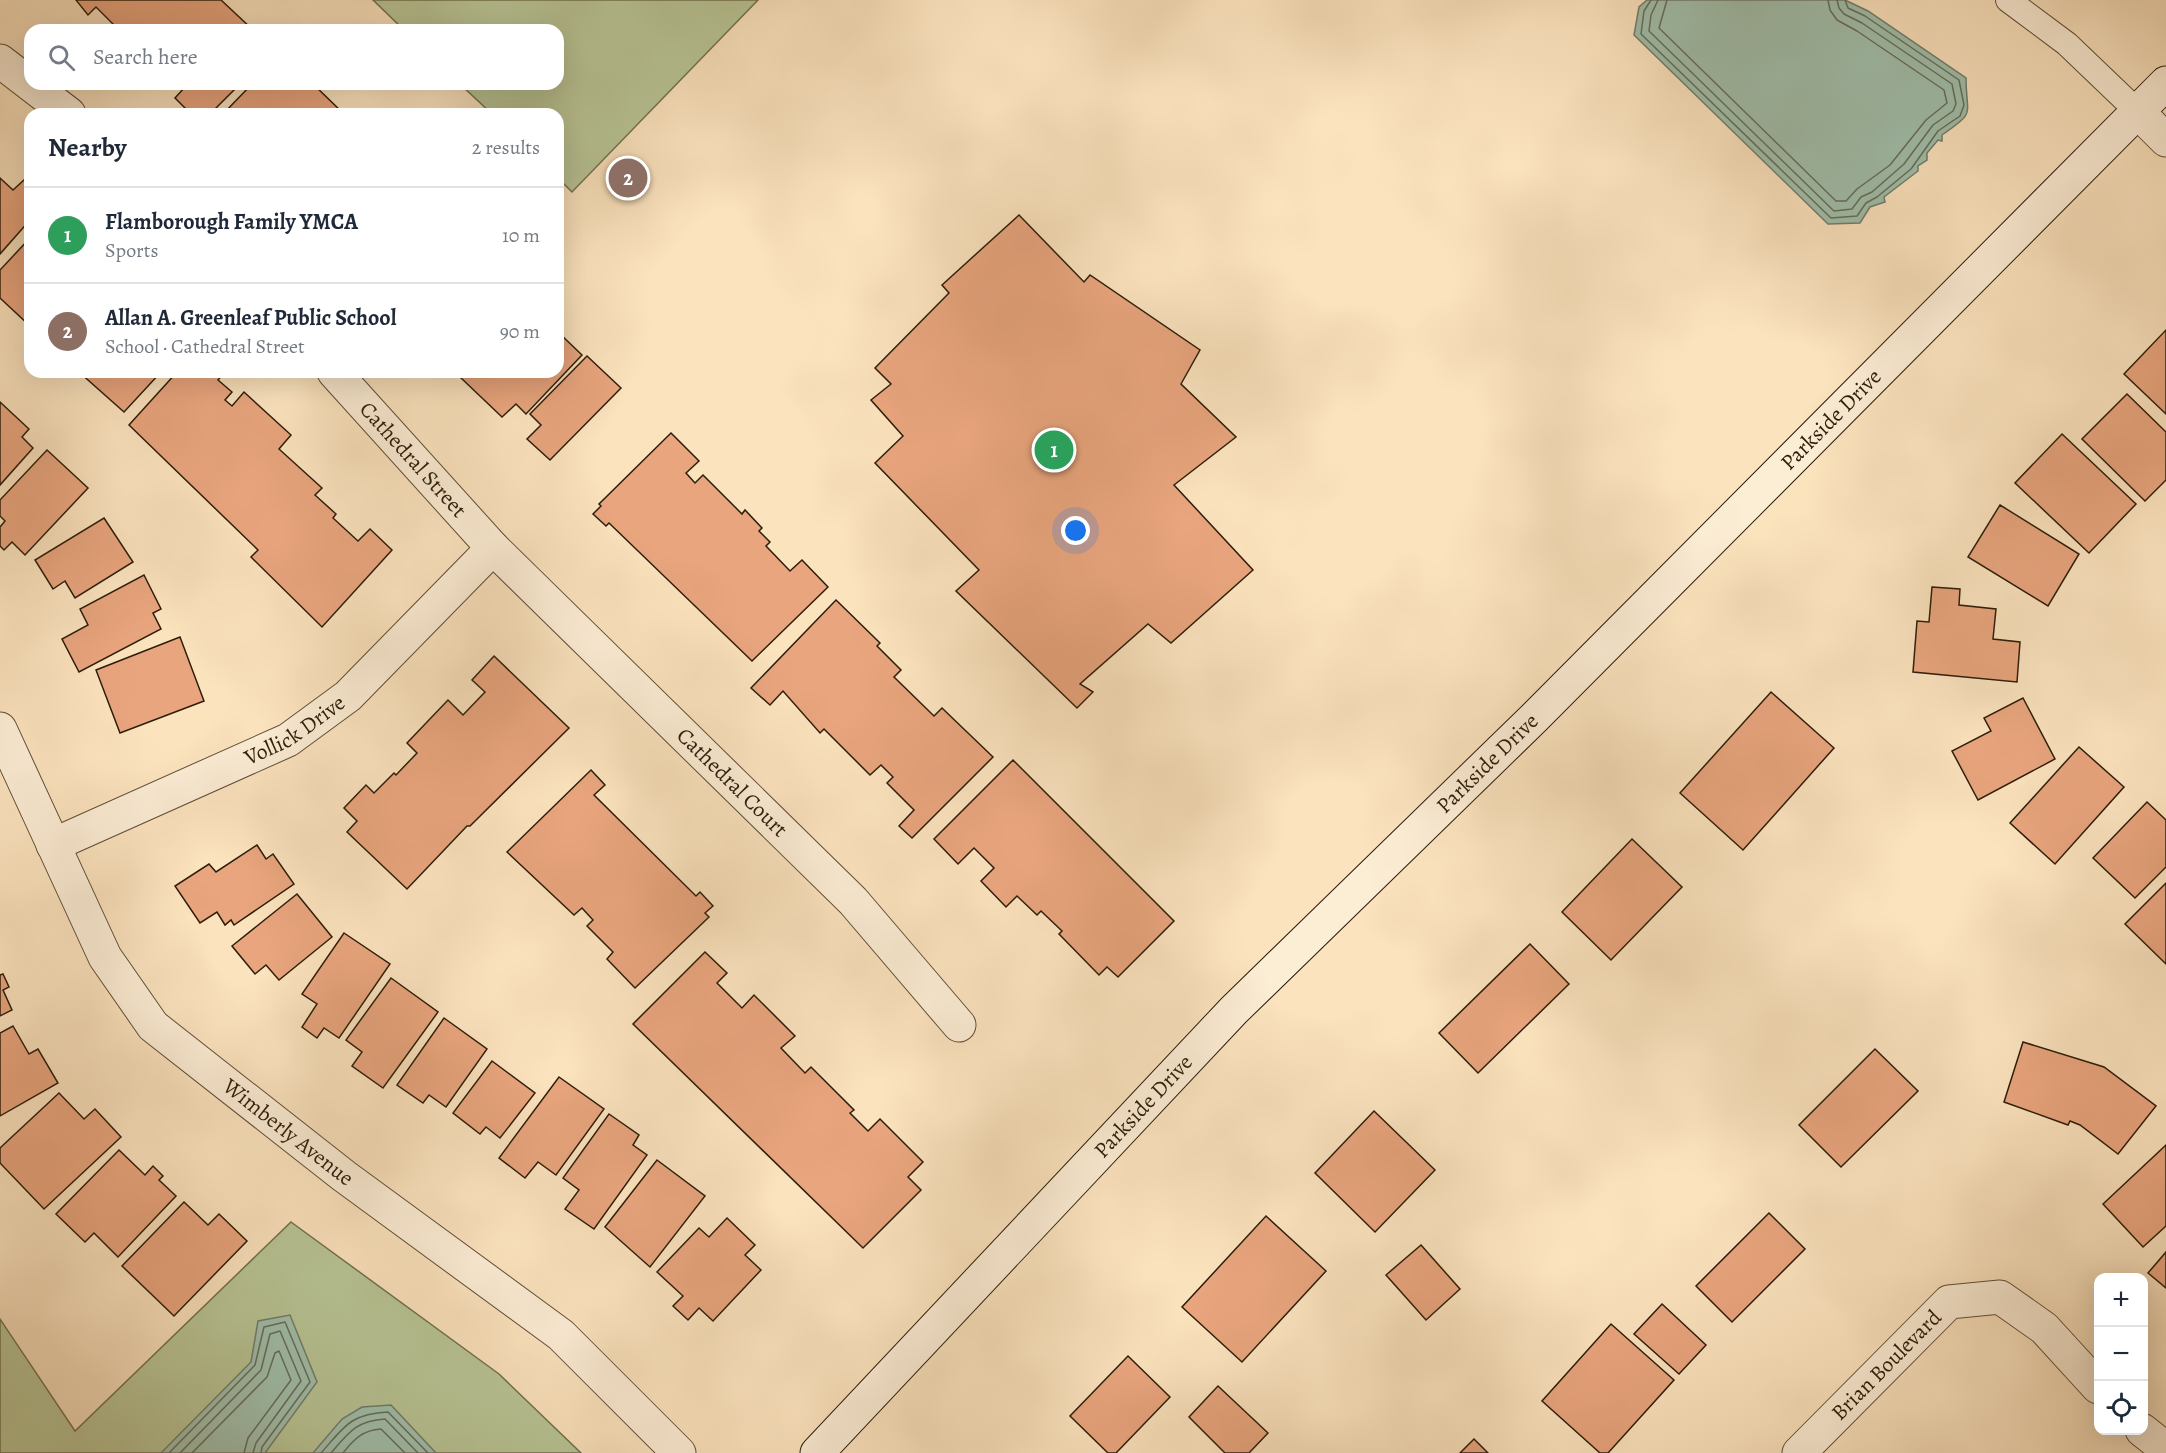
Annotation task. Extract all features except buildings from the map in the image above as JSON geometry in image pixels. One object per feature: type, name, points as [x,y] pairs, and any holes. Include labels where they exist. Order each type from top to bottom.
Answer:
[{"type":"street","points":[[0,61],[24,79]]},
{"type":"street","name":"Parkside Drive","points":[[817,1453],[1234,1010],[1534,718],[2166,83]]},
{"type":"street","points":[[38,90],[61,108]]},
{"type":"street","points":[[2138,112],[2166,140]]},
{"type":"street","name":"Cathedral Street","points":[[339,378],[493,548]]},
{"type":"street","name":"Vollick Drive","points":[[53,845],[288,740],[321,718],[348,696],[493,548]]},
{"type":"street","name":"Cathedral Court","points":[[493,548],[853,901],[959,1025]]},
{"type":"street","name":"Wimberly Avenue","points":[[0,729],[105,957],[153,1026],[344,1176],[561,1335],[679,1453]]},
{"type":"street","name":"Brian Boulevard","points":[[1799,1453],[1949,1302],[2000,1297],[2044,1328],[2094,1384]]},
{"type":"street","points":[[2147,1435],[2166,1449]]},
{"type":"lane","points":[[2008,0],[2067,44],[2138,112]]},
{"type":"shaded area","points":[[373,0],[758,0],[572,192],[564,184],[564,108],[486,108],[466,90],[564,90],[564,24],[398,24]]},
{"type":"shaded area","points":[[291,1222],[499,1374],[581,1453],[0,1453],[0,1319],[75,1431]]},
{"type":"water","points":[[1647,0],[1845,0],[1868,11],[1966,78],[1967,112],[1961,121],[1942,135],[1942,141],[1938,140],[1927,153],[1927,160],[1918,166],[1918,171],[1884,197],[1885,202],[1870,207],[1860,223],[1828,224],[1634,35],[1639,7]]},
{"type":"water","points":[[290,1315],[317,1382],[265,1453],[161,1453],[251,1362],[258,1321]]},
{"type":"water","points":[[391,1405],[436,1453],[313,1453],[342,1419],[362,1407]]},
{"type":"place","name":"Allan A. Greenleaf Public School","points":[[628,178]]},
{"type":"place","name":"Flamborough Family YMCA","points":[[1054,450]]}]
